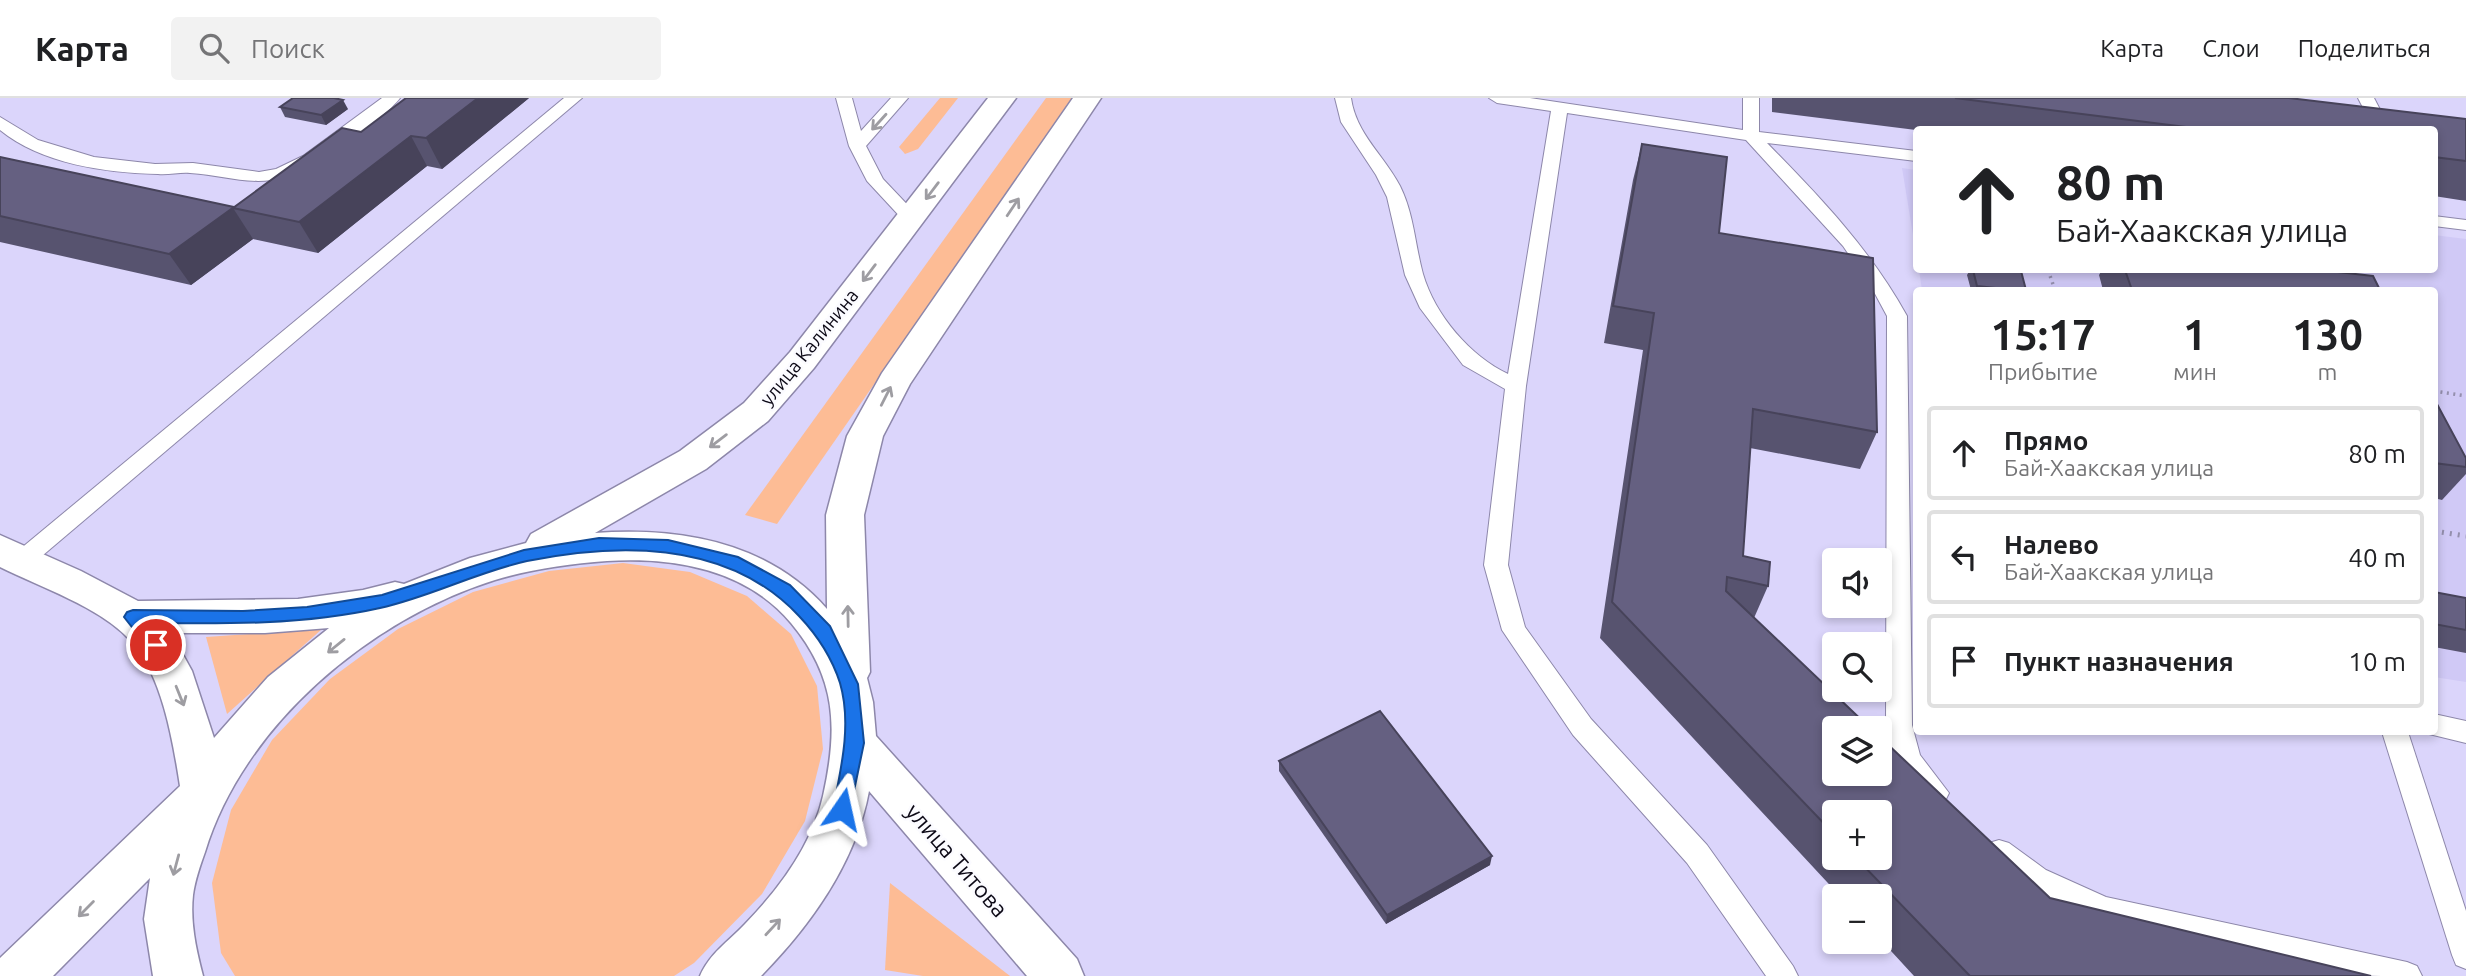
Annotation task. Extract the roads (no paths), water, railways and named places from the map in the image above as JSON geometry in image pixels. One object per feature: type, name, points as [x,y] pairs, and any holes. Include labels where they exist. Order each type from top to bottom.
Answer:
[{"type":"main road","name":"улица Калинина","points":[[524,556],[693,460],[756,412],[802,360],[1002,98]]},
{"type":"main road","points":[[725,976],[784,916],[819,862],[842,809],[855,743],[849,684],[845,514],[865,436],[894,381],[1087,98]]},
{"type":"main road","points":[[133,617],[243,618],[307,614],[382,601],[524,556],[599,544],[668,546],[732,561],[785,590],[824,631],[849,684]]},
{"type":"main road","points":[[10,556],[133,617],[156,645],[184,704],[196,743],[204,792]]},
{"type":"main road","points":[[178,976],[169,940],[170,887],[186,831],[204,792],[243,734],[291,682],[347,637],[407,600],[471,572]]},
{"type":"main road","name":"улица Титова","points":[[855,743],[1059,976]]},
{"type":"main road","points":[[16,976],[204,792]]},
{"type":"lane","points":[[0,122],[8,130],[46,149],[70,155],[130,167],[192,168],[234,177],[257,177],[283,173],[307,160],[392,98]]},
{"type":"lane","points":[[10,556],[574,98]]},
{"type":"lane","points":[[844,98],[857,146],[876,181],[911,218]]},
{"type":"lane","points":[[857,146],[900,98]]},
{"type":"lane","points":[[1343,98],[1343,109],[1356,135],[1391,186],[1402,215],[1415,279],[1442,326],[1471,362],[1516,386]]},
{"type":"lane","points":[[1497,98],[1751,136],[1913,156]]},
{"type":"lane","points":[[1751,98],[1751,136],[1855,247],[1881,285],[1897,316],[1908,676],[1899,725],[1904,752],[1923,781],[1951,807]]},
{"type":"lane","points":[[2366,98],[2373,124],[2392,126]]},
{"type":"lane","points":[[1560,107],[1516,386],[1496,565],[1514,630],[1582,727],[1697,854],[1783,976]]},
{"type":"lane","points":[[2438,222],[2466,225]]},
{"type":"lane","points":[[2438,726],[2466,732]]},
{"type":"lane","points":[[2396,735],[2466,955]]},
{"type":"lane","points":[[1979,833],[2016,868],[2059,892],[2106,910],[2407,976]]}]
